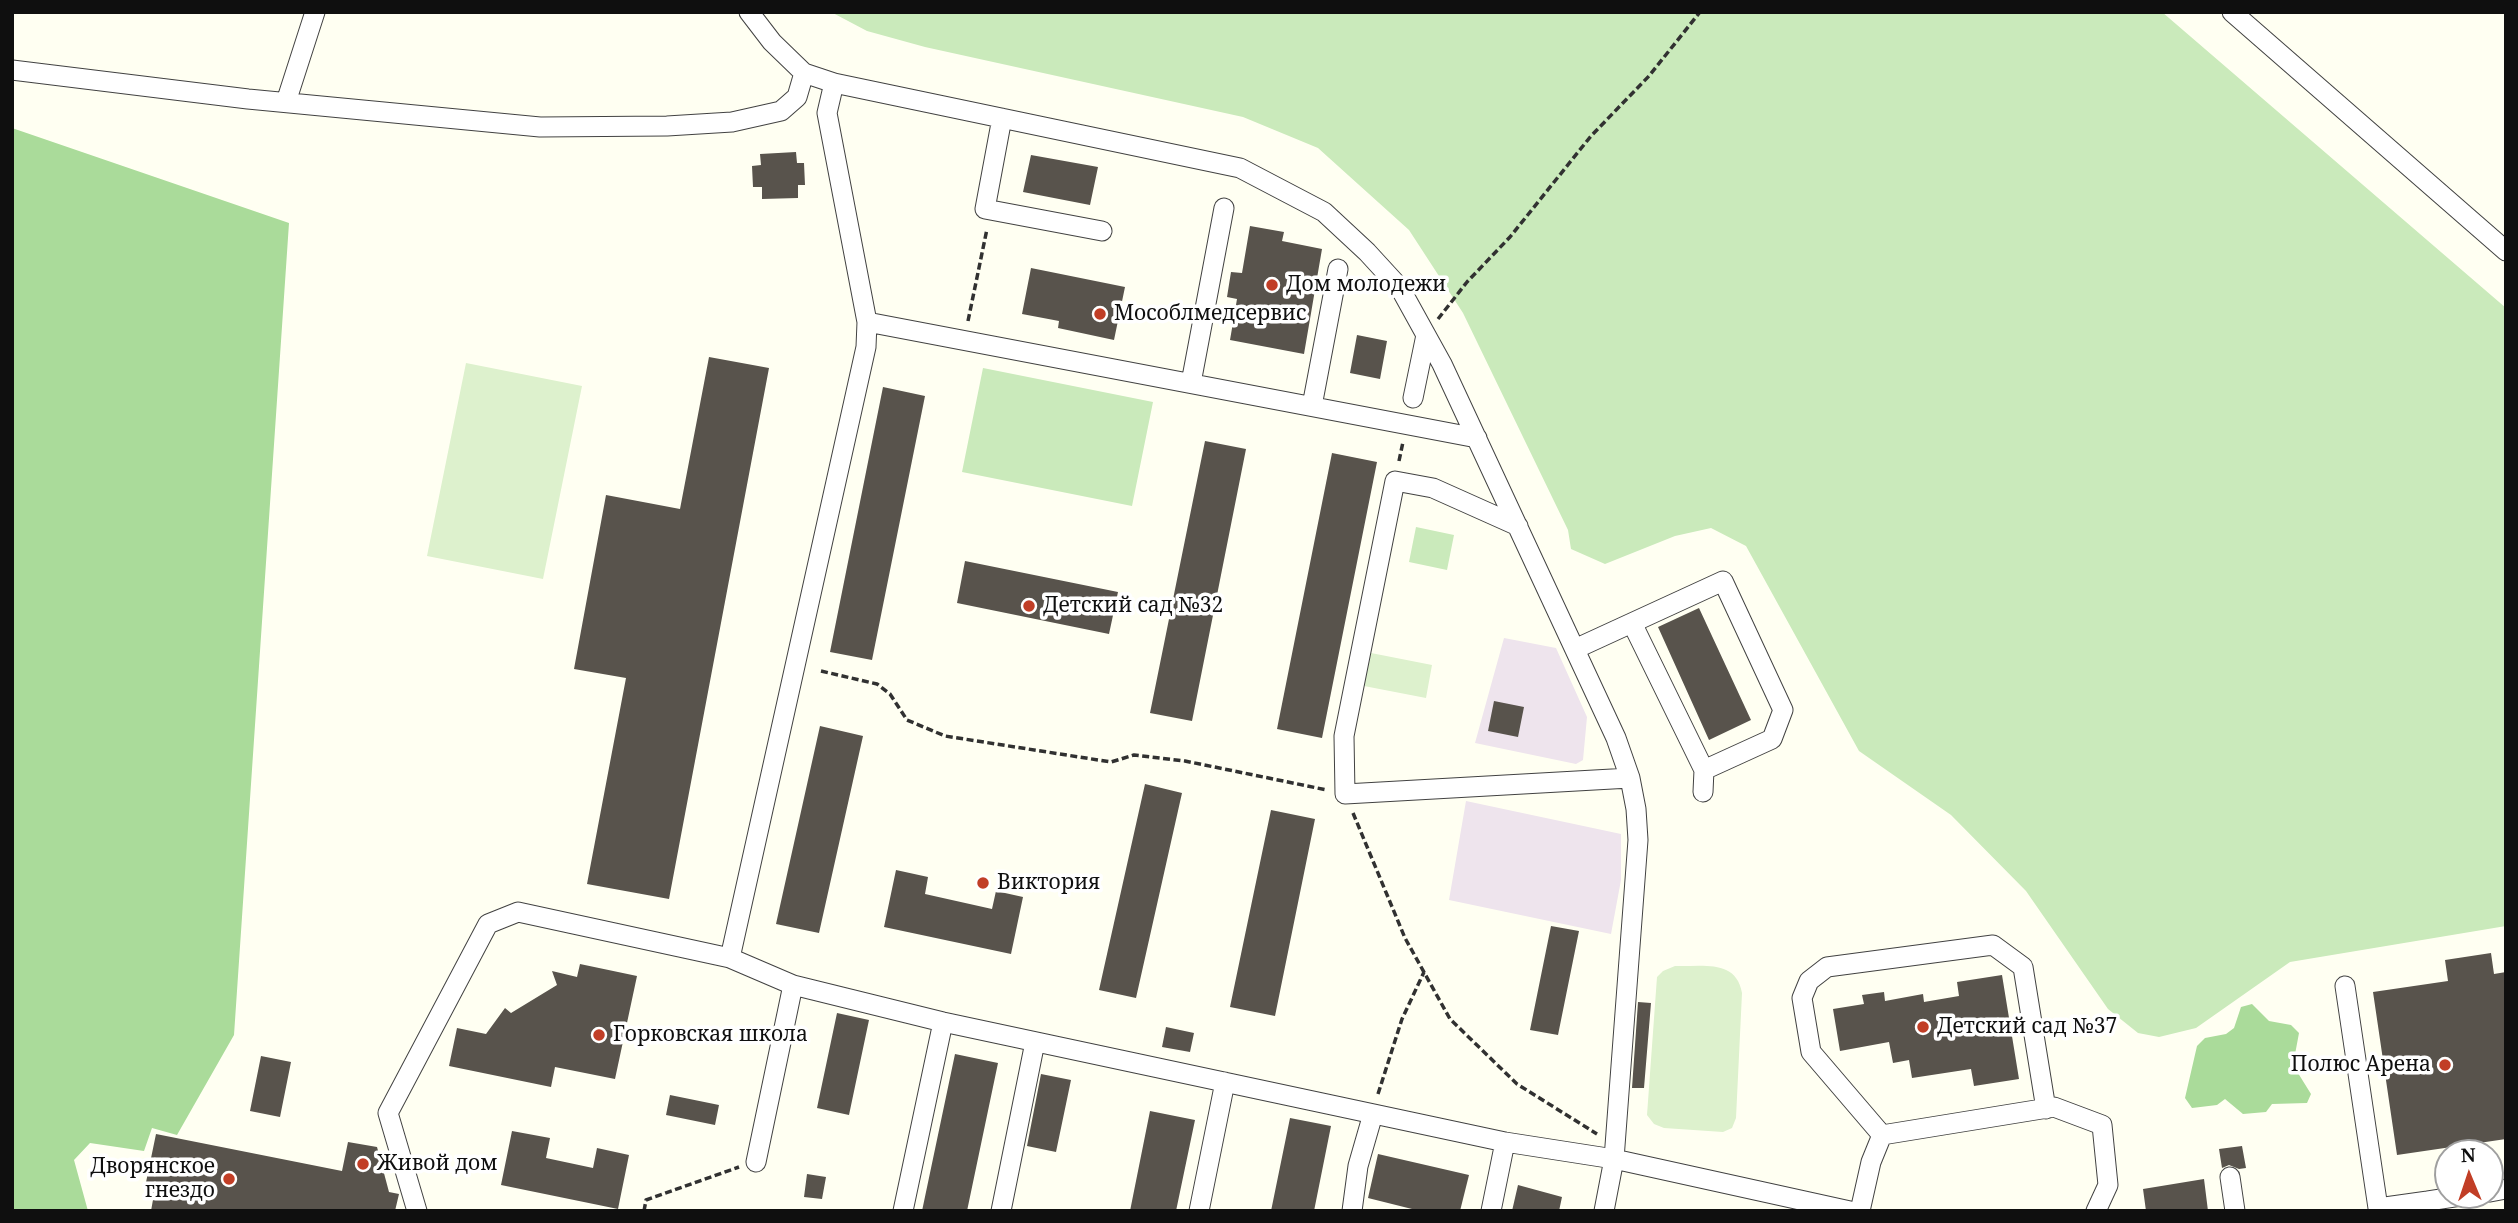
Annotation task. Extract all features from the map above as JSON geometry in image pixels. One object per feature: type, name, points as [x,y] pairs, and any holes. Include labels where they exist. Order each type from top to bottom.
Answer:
[{"type":"street","points":[[286,102],[315,12]]},
{"type":"street","points":[[749,12],[772,42],[804,73],[834,83],[1240,168],[1324,212],[1367,252],[1400,288],[1477,438],[1616,737],[1636,809],[1637,868],[1614,1159],[1604,1211]]},
{"type":"street","points":[[2232,12],[2506,251]]},
{"type":"street","points":[[12,70],[286,102],[540,127],[667,126],[732,122],[781,111],[797,97],[804,73]]},
{"type":"street","points":[[730,958],[866,347],[867,322],[827,113],[834,83]]},
{"type":"street","points":[[1002,118],[985,209],[1102,232]]},
{"type":"street","points":[[1191,383],[1224,208]]},
{"type":"street","points":[[1312,406],[1338,269]]},
{"type":"street","points":[[867,322],[1477,438]]},
{"type":"street","points":[[1413,398],[1426,335]]},
{"type":"street","points":[[1518,526],[1433,488],[1395,481],[1344,736],[1345,794],[1629,778]]},
{"type":"street","points":[[1575,649],[1723,581],[1783,710],[1772,739],[1704,770]]},
{"type":"street","points":[[1632,623],[1704,770],[1703,792]]},
{"type":"street","points":[[417,1211],[388,1113],[488,923],[518,912],[730,958],[793,985],[943,1022],[1505,1142],[1614,1159],[1788,1204],[1850,1211]]},
{"type":"street","points":[[1882,1135],[1811,1052],[1802,998],[1809,981],[1827,967],[1993,946],[2023,967],[2046,1109]]},
{"type":"street","points":[[756,1161],[793,985]]},
{"type":"street","points":[[2345,986],[2378,1208],[2428,1206]]},
{"type":"street","points":[[903,1211],[943,1022]]},
{"type":"street","points":[[1001,1211],[1035,1042]]},
{"type":"street","points":[[1199,1211],[1225,1082]]},
{"type":"street","points":[[1882,1135],[2054,1107],[2102,1125],[2108,1185],[2096,1211]]},
{"type":"street","points":[[1352,1211],[1358,1166],[1373,1114]]},
{"type":"street","points":[[1860,1211],[1871,1163],[1882,1135]]},
{"type":"street","points":[[1490,1211],[1505,1142]]},
{"type":"street","points":[[2230,1177],[2235,1211]]},
{"type":"path","points":[[1426,335],[1467,282],[1510,237],[1591,136],[1649,76],[1700,12]]},
{"type":"path","points":[[964,340],[990,210]]},
{"type":"path","points":[[821,671],[877,684],[890,694],[907,720],[945,736],[1111,762],[1134,755],[1185,761],[1345,794],[1405,938],[1450,1019],[1517,1084],[1601,1137],[1615,1139]]},
{"type":"path","points":[[1373,1114],[1402,1019],[1424,972]]},
{"type":"path","points":[[644,1211],[646,1200],[756,1161]]},
{"type":"shaded area","points":[[1504,638],[1556,648],[1587,717],[1583,760],[1576,764],[1475,743]]},
{"type":"shaded area","points":[[1466,801],[1621,834],[1621,880],[1611,934],[1449,900]]},
{"type":"green space","points":[[831,12],[2162,12],[2506,308],[2506,926],[2290,962],[2196,1028],[2159,1037],[2138,1033],[2108,1009],[2026,891],[1951,815],[1859,751],[1746,546],[1711,528],[1675,536],[1605,564],[1571,549],[1568,530],[1463,313],[1409,230],[1318,148],[1243,117],[925,47],[867,31]]},
{"type":"green space","points":[[12,128],[289,223],[234,1035],[177,1135],[152,1128],[144,1151],[90,1143],[74,1160],[88,1211],[12,1211]]},
{"type":"green space","points":[[466,363],[582,386],[543,579],[427,556]]},
{"type":"green space","points":[[983,368],[1153,402],[1132,506],[962,472]]},
{"type":"green space","points":[[1416,527],[1454,535],[1447,570],[1409,562]]},
{"type":"green space","points":[[1371,653],[1432,665],[1426,698],[1364,686]]},
{"type":"green space","points":[[1675,966],[1717,967],[1726,970],[1739,982],[1742,993],[1736,1118],[1732,1128],[1723,1132],[1664,1128],[1654,1124],[1647,1115],[1657,977]]},
{"type":"green space","points":[[2252,1004],[2269,1021],[2291,1025],[2299,1033],[2293,1065],[2311,1094],[2307,1103],[2272,1104],[2266,1112],[2243,1114],[2225,1099],[2217,1105],[2192,1108],[2185,1098],[2197,1046],[2205,1038],[2226,1034],[2234,1028],[2241,1007]]},
{"type":"building","points":[[796,152],[797,163],[804,163],[805,185],[798,185],[798,198],[762,199],[762,187],[753,187],[752,166],[761,165],[760,154]]},
{"type":"building","points":[[1031,155],[1098,167],[1090,205],[1023,192]]},
{"type":"building","name":"Дом молодежи","points":[[1250,226],[1284,232],[1282,241],[1322,249],[1304,354],[1230,340],[1237,299],[1227,297],[1231,272],[1242,273]]},
{"type":"building","points":[[1031,268],[1125,287],[1114,340],[1058,328],[1059,321],[1022,314]]},
{"type":"building","points":[[1357,335],[1387,341],[1380,379],[1350,373]]},
{"type":"building","points":[[709,357],[769,368],[669,899],[587,884],[626,678],[574,669],[606,495],[680,509]]},
{"type":"building","points":[[883,387],[925,396],[872,660],[830,652]]},
{"type":"building","points":[[1205,441],[1246,449],[1192,721],[1150,713]]},
{"type":"building","points":[[1332,453],[1377,462],[1322,738],[1277,729]]},
{"type":"building","points":[[965,561],[1118,592],[1109,634],[957,603]]},
{"type":"building","points":[[1699,608],[1751,720],[1709,740],[1658,627]]},
{"type":"building","points":[[1494,701],[1524,707],[1518,737],[1488,731]]},
{"type":"building","points":[[820,726],[863,736],[819,933],[776,924]]},
{"type":"building","points":[[1145,784],[1182,793],[1136,998],[1099,990]]},
{"type":"building","points":[[1271,810],[1315,819],[1275,1016],[1230,1007]]},
{"type":"building","points":[[896,870],[928,877],[925,894],[992,909],[996,891],[1023,897],[1011,954],[884,927]]},
{"type":"building","points":[[1551,926],[1579,931],[1558,1035],[1530,1030]]},
{"type":"building","name":"Полюс Арена","points":[[2491,953],[2494,974],[2506,972],[2506,1139],[2434,1139],[2434,1150],[2397,1155],[2373,992],[2448,981],[2445,960]]},
{"type":"building","points":[[580,964],[637,976],[615,1079],[555,1067],[551,1087],[449,1066],[457,1028],[486,1034],[505,1008],[511,1013],[557,985],[552,971],[577,977]]},
{"type":"building","points":[[2002,975],[2019,1079],[1974,1086],[1971,1069],[1912,1078],[1909,1060],[1893,1063],[1889,1042],[1840,1051],[1833,1009],[1864,1004],[1862,995],[1884,992],[1885,1001],[1923,994],[1924,1002],[1959,996],[1957,982]]},
{"type":"building","points":[[1638,1002],[1651,1003],[1644,1088],[1632,1088]]},
{"type":"building","points":[[837,1013],[869,1020],[849,1115],[817,1108]]},
{"type":"building","points":[[1166,1027],[1194,1033],[1190,1052],[1162,1047]]},
{"type":"building","points":[[955,1054],[998,1063],[967,1211],[922,1211]]},
{"type":"building","points":[[261,1056],[291,1062],[280,1117],[250,1111]]},
{"type":"building","points":[[1041,1074],[1071,1080],[1056,1152],[1027,1146]]},
{"type":"building","points":[[670,1095],[719,1105],[715,1125],[666,1115]]},
{"type":"building","points":[[1150,1111],[1195,1120],[1176,1211],[1130,1211]]},
{"type":"building","points":[[1290,1118],[1331,1126],[1314,1211],[1271,1211]]},
{"type":"building","points":[[512,1131],[550,1138],[546,1158],[593,1168],[597,1148],[629,1155],[618,1209],[501,1185]]},
{"type":"building","name":"Дворянское гнездо","points":[[156,1134],[342,1171],[348,1142],[377,1147],[389,1192],[399,1194],[395,1211],[151,1211],[154,1194],[144,1192]]},
{"type":"building","points":[[2242,1146],[2246,1168],[2239,1169],[2229,1165],[2222,1168],[2219,1149]]},
{"type":"building","points":[[1378,1154],[1469,1175],[1460,1211],[1420,1211],[1368,1198]]},
{"type":"building","points":[[807,1174],[826,1177],[822,1199],[804,1197]]},
{"type":"building","points":[[2204,1179],[2208,1211],[2146,1211],[2143,1189]]},
{"type":"building","points":[[1518,1185],[1562,1197],[1559,1211],[1512,1211]]},
{"type":"place","name":"Дом молодежи","points":[[1272,285]]},
{"type":"place","name":"Мособлмедсервис","points":[[1100,314]]},
{"type":"place","name":"Детский сад №32","points":[[1029,606]]},
{"type":"place","name":"Виктория","points":[[983,883]]},
{"type":"place","name":"Детский сад №37","points":[[1923,1027]]},
{"type":"place","name":"Горковская школа","points":[[599,1035]]},
{"type":"place","name":"Полюс Арена","points":[[2445,1065]]},
{"type":"place","name":"Живой дом","points":[[363,1164]]},
{"type":"place","name":"Дворянское гнездо","points":[[229,1179]]}]
